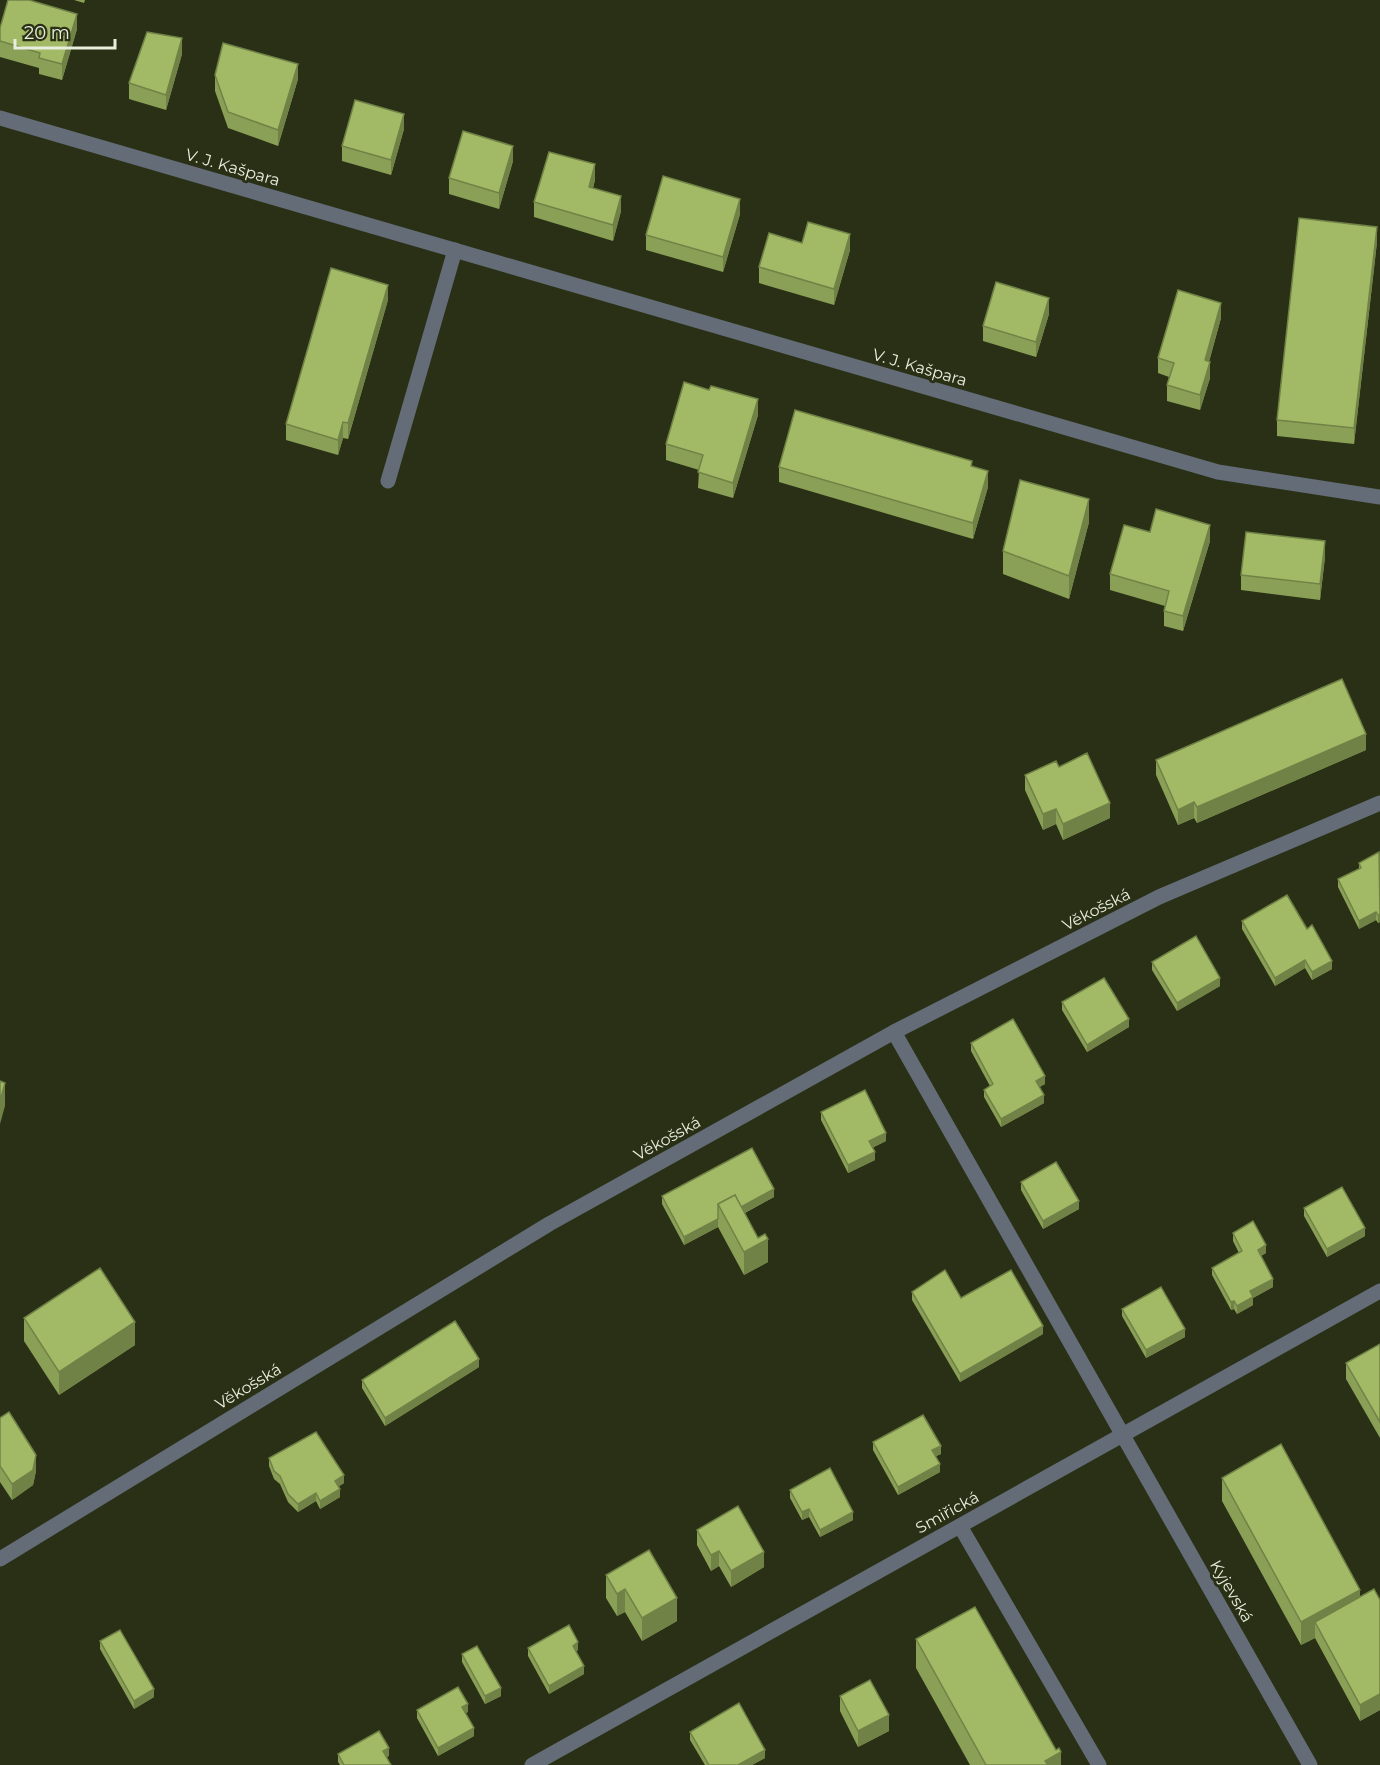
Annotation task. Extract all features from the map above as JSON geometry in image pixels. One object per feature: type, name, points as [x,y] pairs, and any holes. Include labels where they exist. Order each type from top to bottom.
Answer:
[{"type":"street","name":"V. J. Kašpara","points":[[0,118],[1218,472],[1380,497]]},
{"type":"street","points":[[388,481],[455,250]]},
{"type":"street","name":"Věkošská","points":[[0,1559],[549,1224],[894,1032],[1159,897],[1380,803]]},
{"type":"street","name":"Kyjevská","points":[[894,1032],[1310,1765]]},
{"type":"street","name":"Smiřická","points":[[532,1765],[1380,1291]]},
{"type":"street","points":[[960,1526],[1099,1765]]},
{"type":"building","points":[[8,0],[29,0],[77,14],[62,64],[39,58],[40,53],[0,41],[0,28]]},
{"type":"building","points":[[147,32],[182,38],[166,95],[129,83]]},
{"type":"building","points":[[223,43],[298,64],[278,130],[228,112],[215,75]]},
{"type":"building","points":[[355,100],[404,114],[391,160],[342,146]]},
{"type":"building","points":[[463,131],[513,146],[499,193],[449,178]]},
{"type":"building","points":[[549,152],[595,164],[589,187],[621,196],[613,225],[534,202]]},
{"type":"building","points":[[663,176],[740,199],[723,257],[646,235]]},
{"type":"building","points":[[1299,218],[1377,227],[1354,428],[1277,420]]},
{"type":"building","points":[[808,222],[850,234],[834,289],[759,267],[769,233],[802,243]]},
{"type":"building","points":[[331,268],[388,285],[348,423],[343,422],[338,440],[286,424]]},
{"type":"building","points":[[996,282],[1049,298],[1036,342],[983,326]]},
{"type":"building","points":[[1178,290],[1221,303],[1205,360],[1210,362],[1200,395],[1167,385],[1174,363],[1158,358]]},
{"type":"building","points":[[684,382],[709,390],[711,386],[758,399],[733,483],[698,472],[703,455],[666,444]]},
{"type":"building","points":[[795,410],[972,461],[971,466],[988,471],[973,523],[779,467]]},
{"type":"building","points":[[1020,480],[1089,499],[1069,576],[1003,551]]},
{"type":"building","points":[[1156,509],[1210,525],[1183,616],[1164,611],[1169,591],[1110,574],[1124,525],[1150,532]]},
{"type":"building","points":[[1246,532],[1325,541],[1320,584],[1241,575]]},
{"type":"building","points":[[1342,679],[1366,734],[1197,807],[1194,802],[1178,810],[1156,760]]},
{"type":"building","points":[[1087,753],[1110,803],[1063,824],[1056,809],[1043,814],[1025,775],[1056,761],[1059,767]]},
{"type":"building","points":[[1379,852],[1380,915],[1376,912],[1359,921],[1338,879],[1361,868],[1359,863]]},
{"type":"building","points":[[1287,895],[1307,929],[1312,925],[1332,961],[1312,972],[1305,960],[1275,978],[1242,921]]},
{"type":"building","points":[[1196,936],[1220,978],[1177,1003],[1152,962]]},
{"type":"building","points":[[1104,978],[1129,1019],[1087,1045],[1062,1002]]},
{"type":"building","points":[[1013,1019],[1045,1076],[1036,1081],[1044,1095],[1001,1119],[984,1090],[993,1084],[971,1043]]},
{"type":"building","points":[[0,1081],[5,1083],[0,1101]]},
{"type":"building","points":[[865,1090],[886,1133],[869,1141],[875,1152],[848,1165],[821,1112]]},
{"type":"building","points":[[752,1148],[774,1189],[741,1207],[735,1195],[718,1204],[718,1219],[684,1237],[662,1196]]},
{"type":"building","points":[[1056,1162],[1079,1201],[1043,1221],[1021,1182]]},
{"type":"building","points":[[1342,1187],[1365,1228],[1327,1249],[1304,1208]]},
{"type":"building","points":[[735,1195],[758,1238],[765,1234],[768,1239],[744,1252],[718,1204]]},
{"type":"building","points":[[1253,1221],[1266,1245],[1258,1250],[1273,1279],[1250,1291],[1253,1297],[1237,1306],[1234,1301],[1231,1302],[1212,1268],[1242,1251],[1233,1233]]},
{"type":"building","points":[[100,1268],[135,1322],[59,1372],[24,1318]]},
{"type":"building","points":[[945,1270],[961,1298],[1011,1270],[1043,1326],[960,1374],[912,1292]]},
{"type":"building","points":[[1161,1287],[1185,1329],[1146,1350],[1122,1309]]},
{"type":"building","points":[[455,1321],[479,1359],[385,1418],[362,1380]]},
{"type":"building","points":[[1380,1344],[1380,1422],[1346,1363]]},
{"type":"building","points":[[9,1412],[36,1455],[33,1470],[12,1484],[0,1466],[0,1418]]},
{"type":"building","points":[[923,1415],[941,1446],[932,1450],[940,1464],[898,1487],[873,1442]]},
{"type":"building","points":[[316,1432],[344,1475],[335,1481],[340,1489],[320,1501],[316,1493],[298,1504],[288,1494],[269,1458]]},
{"type":"building","points":[[1281,1444],[1360,1590],[1301,1622],[1222,1478]]},
{"type":"building","points":[[830,1468],[853,1512],[820,1530],[809,1509],[802,1512],[790,1490]]},
{"type":"building","points":[[738,1506],[764,1552],[731,1571],[719,1551],[711,1555],[697,1530]]},
{"type":"building","points":[[649,1550],[677,1598],[642,1618],[625,1589],[617,1594],[606,1575]]},
{"type":"building","points":[[1374,1589],[1380,1600],[1380,1694],[1360,1705],[1315,1622]]},
{"type":"building","points":[[975,1607],[1056,1750],[1059,1748],[1061,1752],[1045,1761],[1048,1765],[986,1765],[916,1639]]},
{"type":"building","points":[[569,1625],[578,1642],[573,1646],[584,1666],[549,1686],[528,1648]]},
{"type":"building","points":[[120,1630],[154,1689],[134,1701],[100,1641]]},
{"type":"building","points":[[477,1646],[501,1688],[485,1696],[462,1654]]},
{"type":"building","points":[[870,1680],[889,1715],[858,1731],[840,1696]]},
{"type":"building","points":[[458,1687],[468,1704],[462,1707],[474,1728],[438,1748],[417,1710]]},
{"type":"building","points":[[739,1703],[765,1750],[738,1765],[709,1765],[690,1732]]},
{"type":"building","points":[[379,1731],[389,1748],[383,1751],[391,1765],[344,1765],[338,1754]]}]
